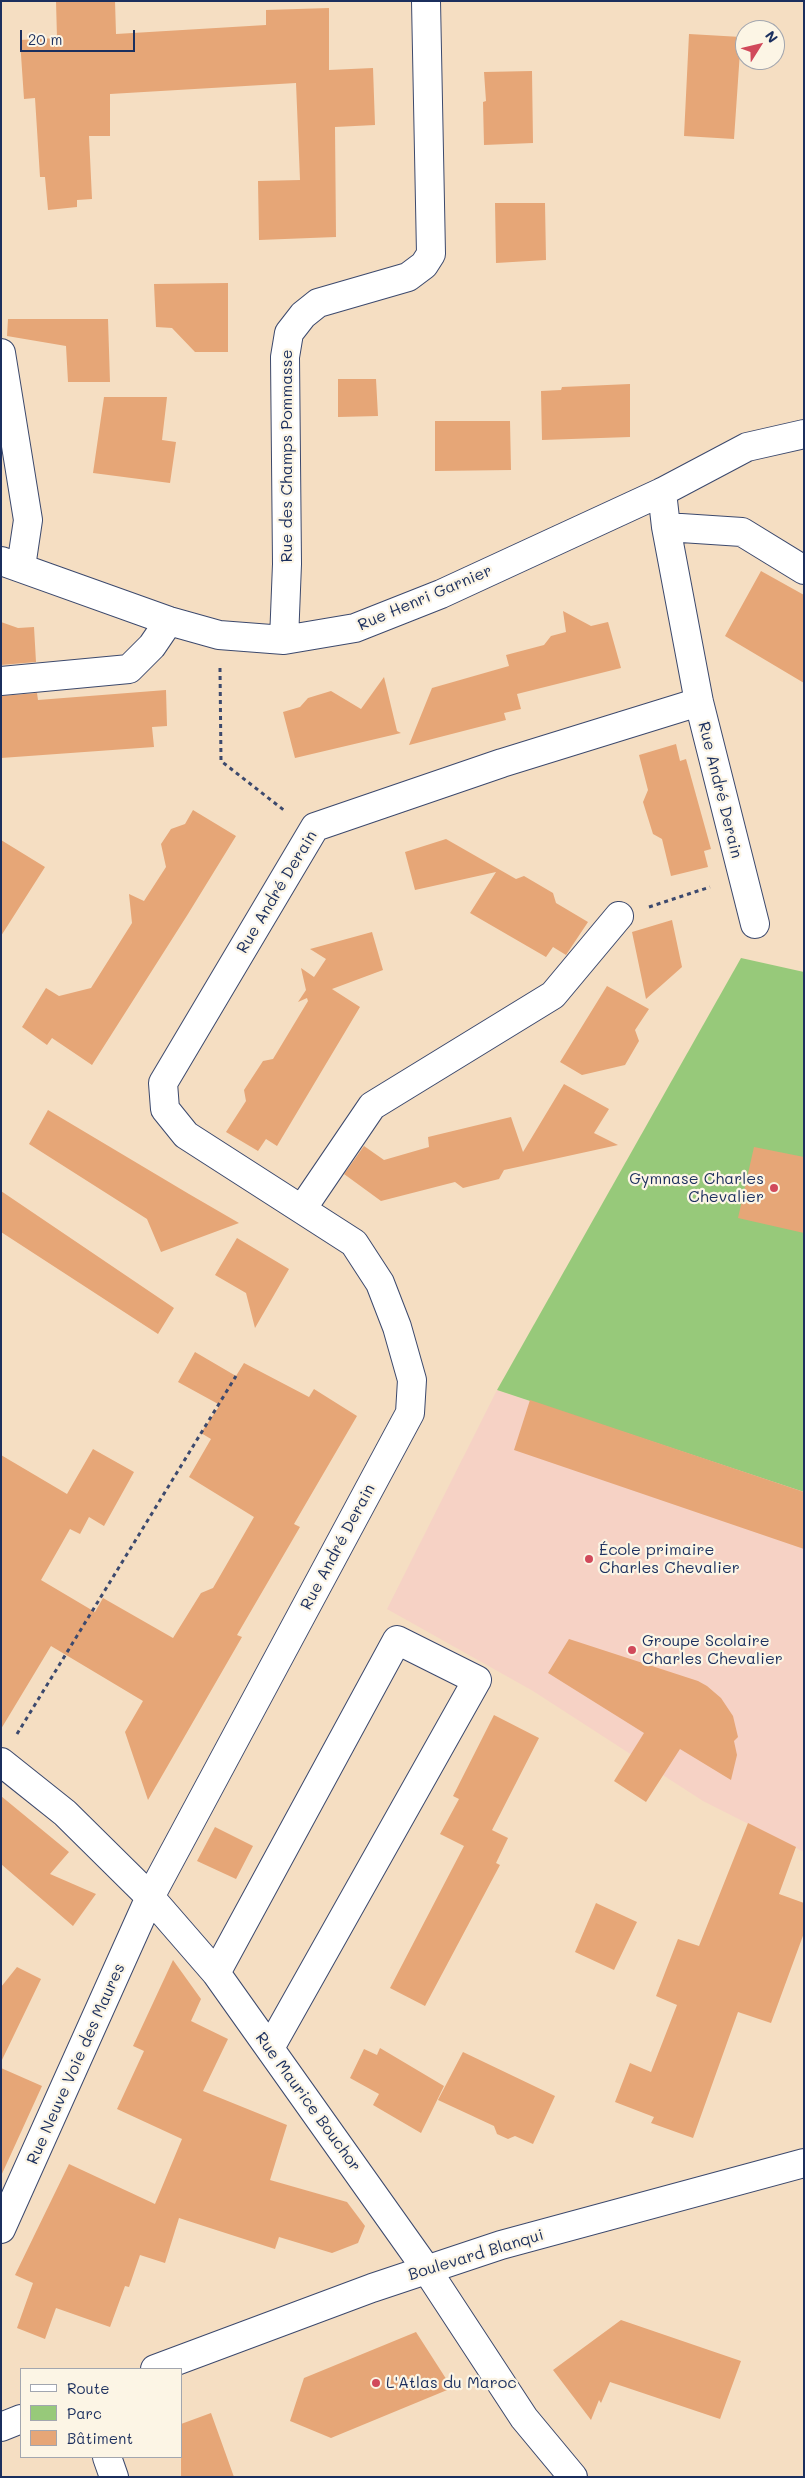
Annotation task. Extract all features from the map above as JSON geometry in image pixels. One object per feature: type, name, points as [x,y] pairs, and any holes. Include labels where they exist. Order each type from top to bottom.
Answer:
[{"type":"street","name":"Rue des Champs Pommasse","points":[[284,640],[287,564],[285,357],[289,334],[303,315],[318,303],[408,277],[424,265],[431,254],[426,1]]},
{"type":"street","points":[[1,353],[28,520],[11,564]]},
{"type":"street","name":"Rue Henri Garnier","points":[[11,564],[169,621],[219,635],[284,640],[364,625],[441,594],[662,492],[747,447],[804,434]]},
{"type":"street","name":"Rue André Derain","points":[[662,492],[666,527],[699,702],[755,924]]},
{"type":"street","points":[[666,527],[742,532],[804,570]]},
{"type":"street","points":[[1,682],[129,669],[152,646],[169,621]]},
{"type":"street","name":"Rue André Derain","points":[[150,1897],[410,1413],[412,1380],[397,1326],[380,1283],[354,1243],[302,1208],[186,1136],[165,1109],[163,1083],[315,827],[502,763],[699,702]]},
{"type":"street","points":[[302,1208],[372,1106],[553,995],[619,916]]},
{"type":"street","points":[[216,1973],[397,1640],[476,1680],[270,2048]]},
{"type":"street","name":"Rue Maurice Bouchor","points":[[1,1762],[65,1814],[150,1897],[216,1973],[427,2270],[524,2418],[573,2477]]},
{"type":"street","name":"Rue Neuve Voie des Maures","points":[[1,2230],[150,1897]]},
{"type":"street","name":"Boulevard Blanqui","points":[[158,2368],[501,2245],[804,2164]]},
{"type":"street","points":[[1,2427],[20,2419]]},
{"type":"street","points":[[107,2458],[114,2477]]},
{"type":"path","points":[[220,662],[221,761],[292,816]]},
{"type":"path","name":"Rue André Derain","points":[[619,916],[742,877]]},
{"type":"path","points":[[15,1738],[236,1376]]},
{"type":"shaded area","name":"Groupe Scolaire Charles Chevalier","points":[[497,1390],[804,1492],[804,1852],[703,1801],[533,1691],[387,1609]]},
{"type":"green space","points":[[741,958],[804,972],[804,1492],[497,1390]]},
{"type":"building","points":[[56,1],[115,1],[116,34],[266,25],[266,10],[329,8],[329,70],[373,68],[375,125],[335,127],[336,237],[259,240],[258,181],[300,180],[296,83],[110,94],[110,136],[89,136],[92,199],[77,200],[77,207],[48,210],[45,177],[40,177],[35,98],[24,99],[20,40],[57,38]]},
{"type":"building","points":[[689,34],[735,37],[735,70],[739,70],[734,139],[684,136]]},
{"type":"building","points":[[532,71],[533,143],[484,145],[483,102],[486,101],[484,72]]},
{"type":"building","points":[[495,203],[545,203],[546,260],[496,263]]},
{"type":"building","points":[[228,283],[228,352],[195,352],[172,328],[156,327],[154,284]]},
{"type":"building","points":[[8,319],[108,319],[110,382],[68,382],[66,346],[7,336]]},
{"type":"building","points":[[338,379],[376,379],[378,416],[338,417]]},
{"type":"building","points":[[630,384],[630,437],[542,440],[541,391],[561,390],[562,387]]},
{"type":"building","points":[[104,397],[167,397],[162,440],[176,442],[170,483],[93,473]]},
{"type":"building","points":[[435,421],[510,421],[511,470],[435,471]]},
{"type":"building","points":[[761,571],[804,595],[804,683],[725,636]]},
{"type":"building","points":[[563,611],[591,626],[608,622],[621,668],[517,694],[521,709],[504,713],[506,720],[409,745],[432,688],[509,666],[506,655],[544,645],[551,636],[566,632]]},
{"type":"building","points":[[1,622],[18,628],[34,627],[36,662],[1,665]]},
{"type":"building","points":[[384,677],[397,731],[401,733],[295,758],[283,712],[300,707],[308,698],[331,691],[361,709]]},
{"type":"building","points":[[166,690],[167,726],[152,727],[154,747],[1,758],[1,696],[37,693],[38,700]]},
{"type":"building","points":[[676,744],[680,761],[686,759],[711,849],[704,851],[708,867],[671,876],[662,839],[653,834],[643,802],[648,790],[639,755]]},
{"type":"building","points":[[193,810],[236,836],[188,914],[92,1065],[52,1038],[47,1045],[22,1027],[46,988],[59,996],[91,988],[132,923],[129,894],[144,901],[166,867],[161,844],[171,829],[185,824]]},
{"type":"building","points":[[446,839],[516,879],[524,876],[553,893],[556,903],[588,922],[566,955],[553,947],[546,957],[470,913],[496,872],[415,890],[405,852]]},
{"type":"building","points":[[1,840],[45,867],[1,936]]},
{"type":"building","points":[[672,920],[682,967],[646,999],[632,932]]},
{"type":"building","points":[[372,932],[383,970],[332,989],[360,1007],[277,1146],[266,1139],[258,1151],[226,1132],[246,1101],[244,1090],[263,1061],[273,1059],[308,1001],[307,998],[298,1002],[306,990],[301,968],[314,977],[326,959],[310,949]]},
{"type":"building","points":[[607,986],[649,1009],[635,1030],[639,1041],[625,1065],[582,1075],[560,1062]]},
{"type":"building","points":[[564,1084],[609,1109],[594,1133],[618,1145],[504,1170],[499,1179],[463,1188],[455,1182],[381,1201],[344,1174],[364,1146],[384,1160],[429,1147],[428,1137],[511,1117],[523,1152]]},
{"type":"building","points":[[48,1110],[239,1223],[161,1252],[147,1219],[29,1144]]},
{"type":"building","name":"Gymnase Charles Chevalier","points":[[754,1147],[804,1157],[804,1233],[738,1218]]},
{"type":"building","points":[[1,1191],[174,1308],[158,1334],[1,1232]]},
{"type":"building","points":[[237,1238],[289,1269],[255,1328],[246,1293],[215,1275]]},
{"type":"building","points":[[195,1352],[236,1376],[244,1363],[309,1397],[314,1389],[357,1416],[294,1524],[300,1527],[237,1635],[242,1637],[148,1800],[125,1732],[143,1701],[51,1646],[1,1729],[1,1455],[67,1494],[93,1449],[134,1472],[104,1526],[89,1517],[80,1534],[70,1529],[41,1580],[95,1612],[103,1598],[173,1638],[201,1593],[213,1588],[254,1517],[189,1477],[211,1439],[201,1433],[220,1405],[178,1382]]},
{"type":"building","points":[[530,1400],[804,1492],[804,1549],[514,1450]]},
{"type":"building","points":[[569,1639],[698,1681],[721,1698],[733,1716],[738,1737],[734,1741],[737,1755],[731,1780],[680,1749],[646,1802],[614,1781],[644,1733],[548,1673]]},
{"type":"building","points":[[494,1715],[539,1738],[492,1830],[508,1838],[496,1863],[500,1865],[425,2006],[390,1988],[464,1846],[440,1834],[459,1799],[453,1796]]},
{"type":"building","points":[[1,1796],[69,1852],[50,1874],[96,1894],[73,1926],[1,1864]]},
{"type":"building","points":[[748,1823],[796,1847],[779,1894],[804,1903],[804,1933],[771,2023],[738,2012],[693,2138],[651,2123],[654,2117],[615,2102],[630,2063],[651,2072],[677,2005],[656,1996],[678,1939],[699,1946]]},
{"type":"building","points":[[215,1827],[253,1846],[236,1879],[197,1861]]},
{"type":"building","points":[[596,1903],[637,1922],[614,1970],[575,1952]]},
{"type":"building","points":[[173,1960],[201,1999],[191,2021],[228,2039],[203,2091],[287,2125],[270,2180],[347,2202],[365,2226],[358,2243],[332,2253],[279,2237],[275,2249],[179,2218],[165,2263],[140,2255],[129,2287],[125,2286],[110,2327],[56,2308],[45,2339],[17,2328],[33,2283],[15,2275],[69,2164],[155,2204],[182,2139],[117,2109],[144,2051],[133,2046]]},
{"type":"building","points":[[17,1967],[41,1979],[1,2062],[1,1987]]},
{"type":"building","points":[[380,2048],[444,2086],[421,2133],[373,2105],[379,2094],[350,2078],[364,2049],[377,2055]]},
{"type":"building","points":[[463,2052],[555,2096],[533,2144],[515,2136],[508,2139],[497,2134],[494,2126],[438,2100]]},
{"type":"building","points":[[1,2068],[42,2086],[1,2176]]},
{"type":"building","points":[[621,2320],[741,2361],[720,2419],[610,2382],[601,2403],[599,2400],[591,2420],[553,2370]]},
{"type":"building","points":[[416,2332],[452,2388],[331,2438],[290,2421],[304,2378]]},
{"type":"building","points":[[211,2413],[234,2477],[181,2477],[182,2424]]},
{"type":"place","name":"Gymnase Charles Chevalier","points":[[774,1188]]},
{"type":"place","name":"École primaire Charles Chevalier","points":[[589,1559]]},
{"type":"place","name":"Groupe Scolaire Charles Chevalier","points":[[632,1650]]},
{"type":"place","name":"L'Atlas du Maroc","points":[[376,2383]]}]
